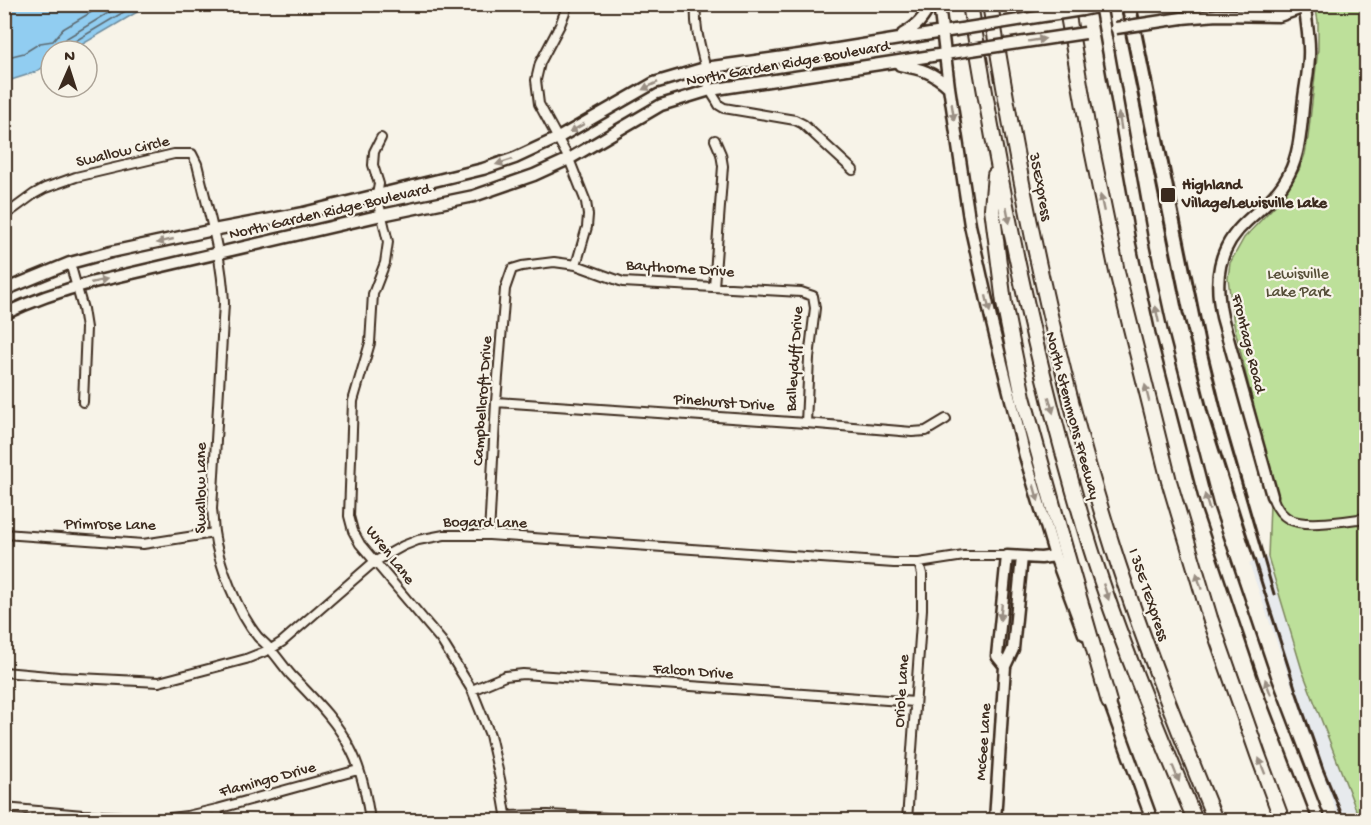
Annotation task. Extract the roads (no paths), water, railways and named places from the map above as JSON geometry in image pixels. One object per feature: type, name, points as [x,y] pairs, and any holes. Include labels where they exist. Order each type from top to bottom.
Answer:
[{"type":"highway","name":"North Stemmons Freeway","points":[[970,4],[1021,283],[1071,483],[1115,618],[1195,820]]},
{"type":"highway","name":"35Express","points":[[990,4],[1025,204],[1064,375]]},
{"type":"highway","points":[[1066,4],[1088,130],[1117,272],[1167,471],[1210,618],[1282,820]]},
{"type":"highway","points":[[997,158],[992,208],[1004,303],[1023,397],[1110,702]]},
{"type":"highway","name":"I 35E TEXpress","points":[[1064,375],[1094,483],[1134,609],[1168,705],[1215,820]]},
{"type":"main road","points":[[893,39],[918,25],[926,15],[930,4]]},
{"type":"main road","points":[[939,4],[970,225],[1025,456],[1054,556],[1152,820]]},
{"type":"main road","points":[[1287,4],[1305,6]]},
{"type":"main road","name":"North Garden Ridge Boulevard","points":[[4,290],[70,263],[111,252],[303,213],[483,169],[515,158],[558,138],[654,84],[705,68],[813,53],[1103,5]]},
{"type":"main road","points":[[1103,5],[1104,30],[1142,241],[1162,333],[1204,495],[1265,679],[1319,820]]},
{"type":"main road","name":"North Garden Ridge Boulevard","points":[[4,314],[77,286],[382,215],[474,196],[534,175],[569,159],[661,105],[710,90],[1182,18],[1217,15],[1279,16],[1305,6]]},
{"type":"main road","name":"Frontage Road","points":[[1272,496],[1222,317],[1218,276],[1224,254],[1232,238],[1244,223],[1278,191],[1293,165],[1298,147],[1309,58],[1305,6]]},
{"type":"main road","points":[[891,63],[931,73],[949,87]]},
{"type":"main road","points":[[1007,556],[1041,558],[1054,556]]},
{"type":"main road","name":"McGee Lane","points":[[1005,666],[997,656],[1007,556]]},
{"type":"main road","name":"McGee Lane","points":[[995,820],[1005,666],[1013,649],[1022,557]]},
{"type":"street","points":[[568,4],[540,63],[536,80],[539,104],[569,159],[586,202],[587,227],[576,265]]},
{"type":"street","points":[[696,4],[697,34],[710,90],[718,105],[795,120],[853,170]]},
{"type":"street","name":"Wren Lane","points":[[381,138],[374,152],[373,165],[379,184],[377,195],[388,242],[385,262],[373,294],[370,343],[353,401],[349,516],[360,544],[441,640],[472,690],[490,735],[507,818]]},
{"type":"street","points":[[714,287],[723,166],[715,140]]},
{"type":"street","name":"Swallow Circle","points":[[4,216],[45,188],[76,177],[174,154],[192,154],[197,164],[218,253]]},
{"type":"street","name":"Swallow Lane","points":[[218,253],[224,303],[213,478],[214,533],[230,589],[257,637],[271,649],[283,666],[318,703],[339,729],[352,751],[367,799],[370,820]]},
{"type":"street","name":"Baythorne Drive","points":[[512,269],[554,262],[576,265],[623,282],[801,292],[813,296]]},
{"type":"street","points":[[70,263],[86,328],[83,402]]},
{"type":"street","name":"Campbellcroft Drive","points":[[489,535],[505,289],[512,269]]},
{"type":"street","name":"Balleyduff Drive","points":[[806,423],[809,358],[815,308],[813,296]]},
{"type":"street","name":"Pinehurst Drive","points":[[496,402],[912,432],[926,431],[946,420]]},
{"type":"street","points":[[1272,496],[1283,515],[1297,522],[1320,523],[1366,518]]},
{"type":"street","name":"Primrose Lane","points":[[4,534],[143,544],[214,533]]},
{"type":"street","name":"Bogard Lane","points":[[4,672],[59,677],[159,681],[246,659],[282,642],[374,562],[418,540],[444,535],[489,535],[894,563],[919,563],[964,556],[1007,556]]},
{"type":"street","name":"Oriole Lane","points":[[907,820],[923,596],[919,563]]},
{"type":"street","name":"Falcon Drive","points":[[472,690],[505,676],[523,674],[915,702]]},
{"type":"street","name":"Flamingo Drive","points":[[4,808],[83,818],[162,819],[217,809],[358,770]]},
{"type":"street","points":[[217,809],[219,820]]},
{"type":"street","points":[[507,818],[548,815],[646,820]]},
{"type":"water","points":[[7,4],[149,4],[91,39],[39,39],[39,70],[5,82],[4,7]]},
{"type":"railway","points":[[1121,4],[1183,313],[1209,417],[1296,691],[1323,769],[1344,820]]},
{"type":"railway","points":[[1136,4],[1206,347],[1225,425],[1274,594]]},
{"type":"place","name":"Highland Village/Lewisville Lake","points":[[1168,195]]},
{"type":"park label","name":"Lewisville Lake Park","points":[[1298,284]]}]
